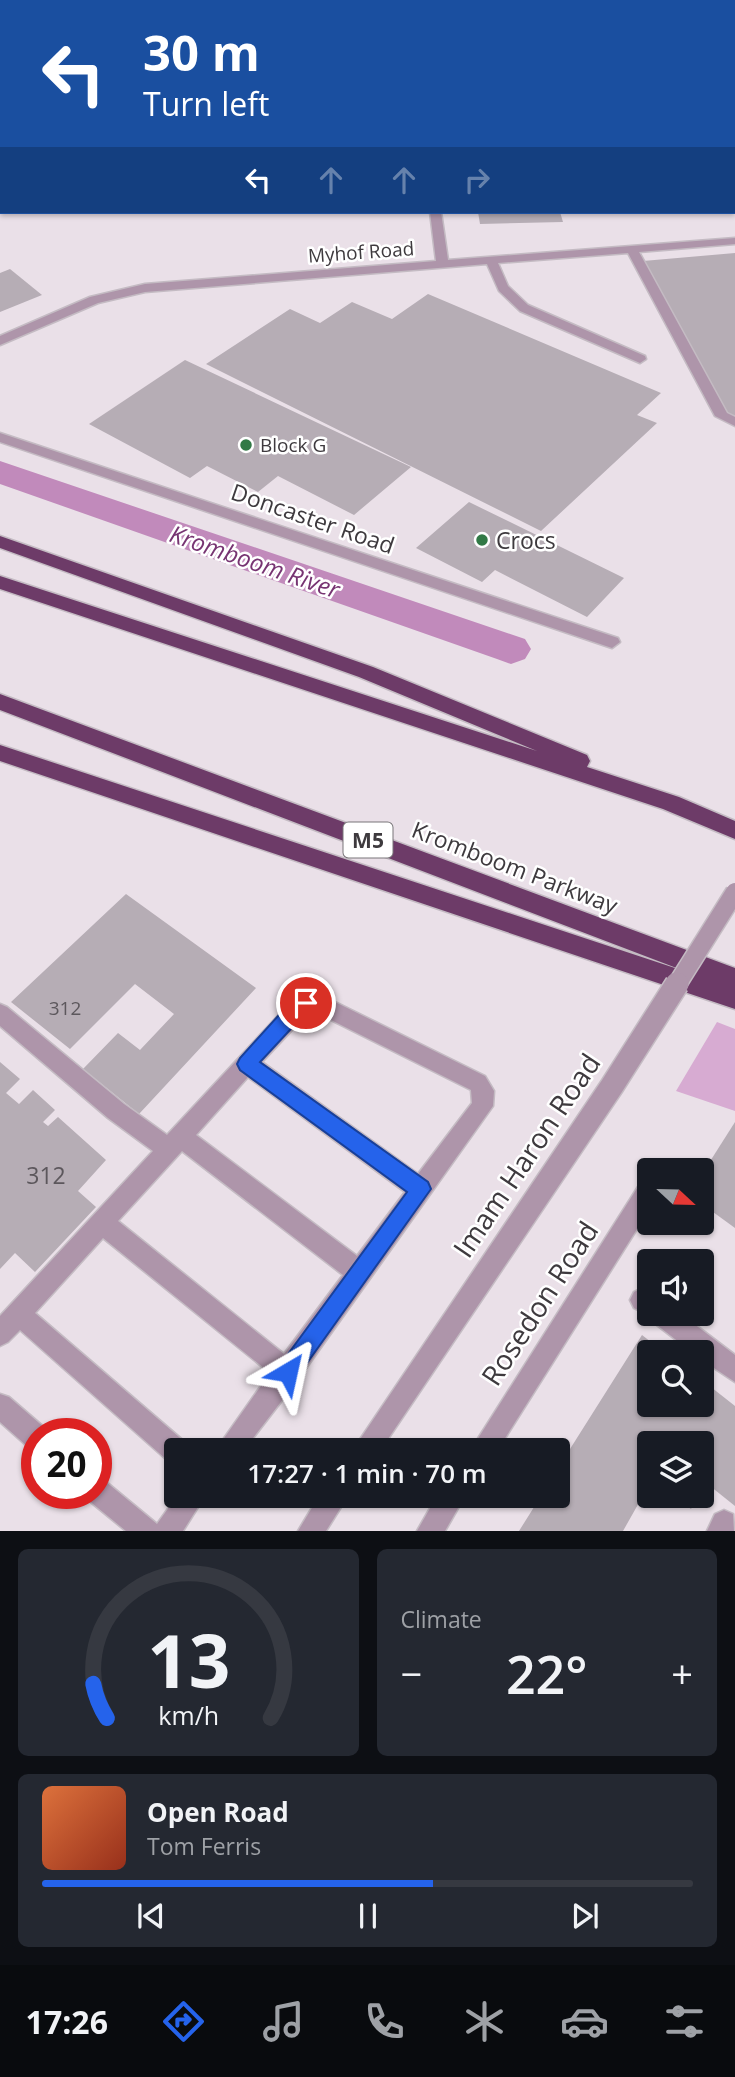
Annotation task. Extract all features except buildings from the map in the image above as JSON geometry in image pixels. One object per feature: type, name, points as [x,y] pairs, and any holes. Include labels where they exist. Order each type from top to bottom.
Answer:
[{"type":"highway","points":[[0,542],[364,671],[505,726],[735,830]]},
{"type":"highway","points":[[0,582],[671,803]]},
{"type":"highway","name":"Kromboom Parkway","points":[[0,702],[735,979]]},
{"type":"highway","points":[[0,753],[735,998]]},
{"type":"street","points":[[435,214],[443,265]]},
{"type":"street","name":"Myhof Road","points":[[0,341],[94,300],[145,288],[735,241]]},
{"type":"street","points":[[632,250],[722,416],[735,422]]},
{"type":"street","points":[[491,261],[503,288],[524,308],[640,359]]},
{"type":"street","name":"Doncaster Road","points":[[0,437],[612,642]]},
{"type":"street","name":"Imam Haron Road","points":[[375,1438],[612,1086],[735,892]]},
{"type":"street","points":[[0,1334],[295,1011],[313,1002],[478,1083],[484,1091],[482,1105],[237,1438]]},
{"type":"street","points":[[0,1013],[116,1111],[175,1144],[360,1273]]},
{"type":"street","points":[[247,1064],[421,1189]]},
{"type":"street","name":"Rosedon Road","points":[[490,1438],[637,1209]]},
{"type":"street","points":[[102,1223],[288,1372]]},
{"type":"street","points":[[19,1314],[164,1441]]},
{"type":"street","points":[[676,1326],[735,1370]]},
{"type":"street","points":[[0,1406],[21,1424]]},
{"type":"street","points":[[112,1503],[147,1531]]},
{"type":"street","points":[[167,1531],[183,1508]]},
{"type":"street","points":[[311,1531],[327,1508]]},
{"type":"street","points":[[430,1531],[445,1508]]},
{"type":"shaded area","points":[[717,1022],[735,1029],[735,1111],[676,1091]]},
{"type":"waterway","name":"Kromboom River","points":[[0,472],[511,649]]},
{"type":"place","name":"Block G","points":[[246,445]]},
{"type":"place","name":"Crocs","points":[[482,540]]},
{"type":"route","points":[[288,1372],[421,1189],[247,1064],[295,1011],[306,1003]]}]
